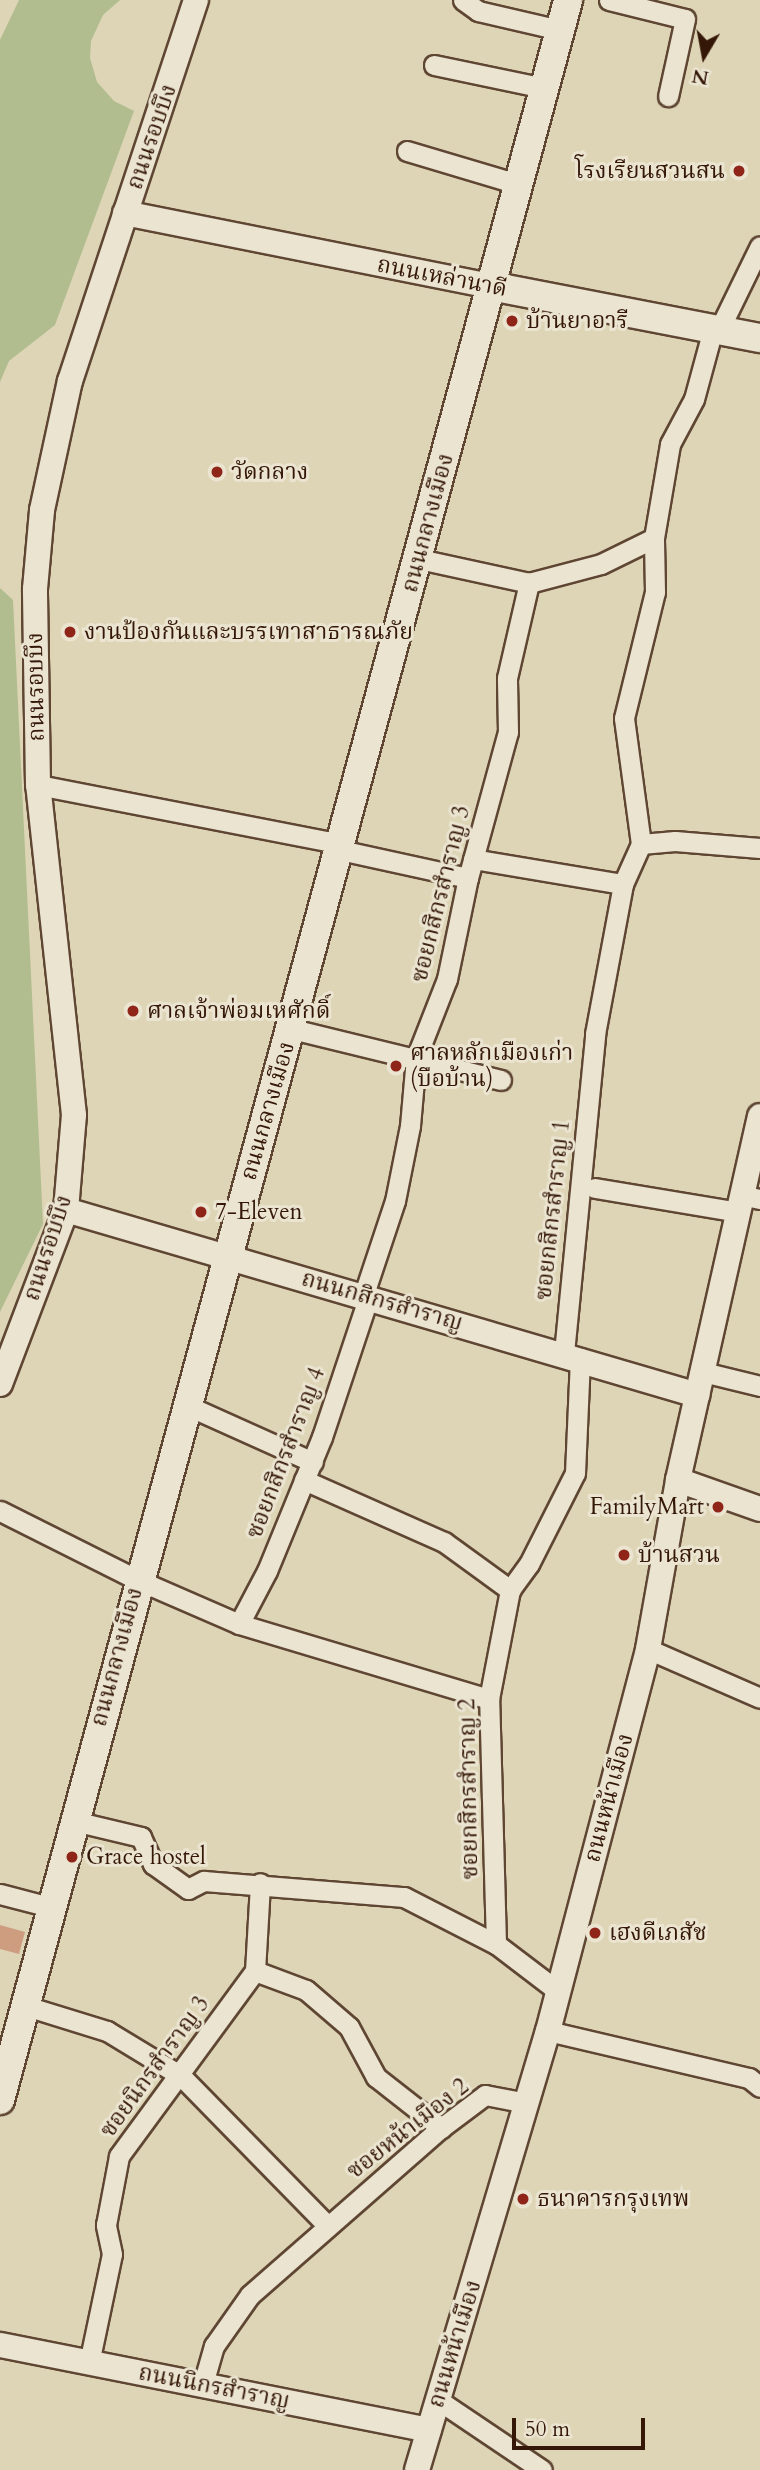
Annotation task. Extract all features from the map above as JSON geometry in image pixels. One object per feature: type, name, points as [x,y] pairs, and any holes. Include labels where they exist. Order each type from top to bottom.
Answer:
[{"type":"main road","name":"ถนนกลางเมือง","points":[[0,2100],[225,1258],[292,1029],[568,0]]},
{"type":"main road","name":"ถนนเหล่านาดี","points":[[490,286],[760,338]]},
{"type":"street","name":"ถนนรอบบึง","points":[[0,1384],[66,1210],[74,1115],[38,785],[35,589],[42,510],[70,381],[196,0]]},
{"type":"street","points":[[463,0],[478,11],[559,30]]},
{"type":"street","points":[[609,0],[685,19],[668,96]]},
{"type":"street","points":[[434,65],[544,88]]},
{"type":"street","points":[[407,151],[518,184]]},
{"type":"street","name":"ถนนเหล่านาดี","points":[[125,213],[490,286]]},
{"type":"street","points":[[760,246],[716,329],[694,399],[670,443],[654,538],[656,592],[624,718],[641,844],[675,841],[760,848]]},
{"type":"street","points":[[419,559],[529,583],[601,565],[654,538]]},
{"type":"street","name":"ซอยกสิกรสำราญ 3","points":[[367,1295],[395,1201],[410,1126],[416,1058],[447,979],[471,868],[508,732],[507,678],[529,583]]},
{"type":"street","points":[[38,785],[341,847],[471,868],[623,884]]},
{"type":"street","name":"ซอยกสิกรสำราญ 1","points":[[572,1356],[595,1034],[623,884],[641,844]]},
{"type":"street","points":[[292,1029],[501,1080]]},
{"type":"street","name":"ถนนหน้าเมือง","points":[[417,2470],[559,1992],[648,1649],[678,1480],[746,1202],[760,1116]]},
{"type":"street","points":[[595,1188],[746,1202]]},
{"type":"street","name":"ถนนกสิกรสำราญ","points":[[66,1210],[572,1356],[700,1383]]},
{"type":"street","name":"ซอยกสิกรสำราญ 4","points":[[239,1624],[267,1571],[313,1462],[367,1295]]},
{"type":"street","name":"ซอยกสิกรสำราญ 2","points":[[496,1944],[489,1699],[510,1590],[529,1564],[575,1473],[572,1356]]},
{"type":"street","points":[[700,1383],[760,1386]]},
{"type":"street","points":[[186,1405],[313,1462]]},
{"type":"street","points":[[304,1480],[444,1542],[510,1590]]},
{"type":"street","points":[[678,1480],[760,1508]]},
{"type":"street","points":[[0,1511],[138,1580],[239,1624],[489,1699]]},
{"type":"street","points":[[648,1649],[760,1698]]},
{"type":"street","points":[[74,1821],[141,1837],[153,1864],[188,1889],[204,1881],[260,1883],[404,1897],[496,1944],[559,1992]]},
{"type":"street","points":[[260,1883],[256,1971],[306,1990],[349,2027],[376,2077],[440,2128]]},
{"type":"street","points":[[0,1894],[50,1908]]},
{"type":"street","name":"ซอยนิกรสำราญ 3","points":[[89,2362],[112,2254],[106,2225],[119,2156],[256,1971]]},
{"type":"street","points":[[26,2006],[107,2031],[180,2076],[328,2226]]},
{"type":"street","points":[[548,2031],[749,2078],[760,2087]]},
{"type":"street","name":"ซอยหน้าเมือง 2","points":[[203,2384],[214,2346],[250,2295],[440,2128],[485,2095],[527,2103]]},
{"type":"street","name":"ถนนนิกรสำราญ","points":[[0,2345],[429,2430]]},
{"type":"street","points":[[438,2400],[542,2470]]},
{"type":"green space","points":[[19,0],[120,0],[103,15],[91,41],[90,58],[97,82],[114,101],[134,111],[55,325],[9,361],[0,382],[0,40]]},
{"type":"green space","points":[[0,588],[13,600],[43,1224],[0,1312]]},
{"type":"building","points":[[0,1925],[25,1932],[19,1954],[0,1949]]},
{"type":"place","name":"โรงเรียนสวนสน","points":[[739,171]]},
{"type":"place","name":"บ้านยาอารี","points":[[512,321]]},
{"type":"place","name":"วัดกลาง","points":[[217,472]]},
{"type":"place","name":"งานป้องกันและบรรเทาสาธารณภัย","points":[[70,632]]},
{"type":"place","name":"ศาลเจ้าพ่อมเหศักดิ์","points":[[133,1011]]},
{"type":"place","name":"ศาลหลักเมืองเก่า (บือบ้าน)","points":[[396,1066]]},
{"type":"place","name":"7-Eleven","points":[[201,1212]]},
{"type":"place","name":"FamilyMart","points":[[718,1507]]},
{"type":"place","name":"บ้านสวน","points":[[624,1555]]},
{"type":"place","name":"Grace hostel","points":[[72,1857]]},
{"type":"place","name":"เฮงดีเภสัช","points":[[595,1933]]},
{"type":"place","name":"ธนาคารกรุงเทพ","points":[[523,2199]]}]
